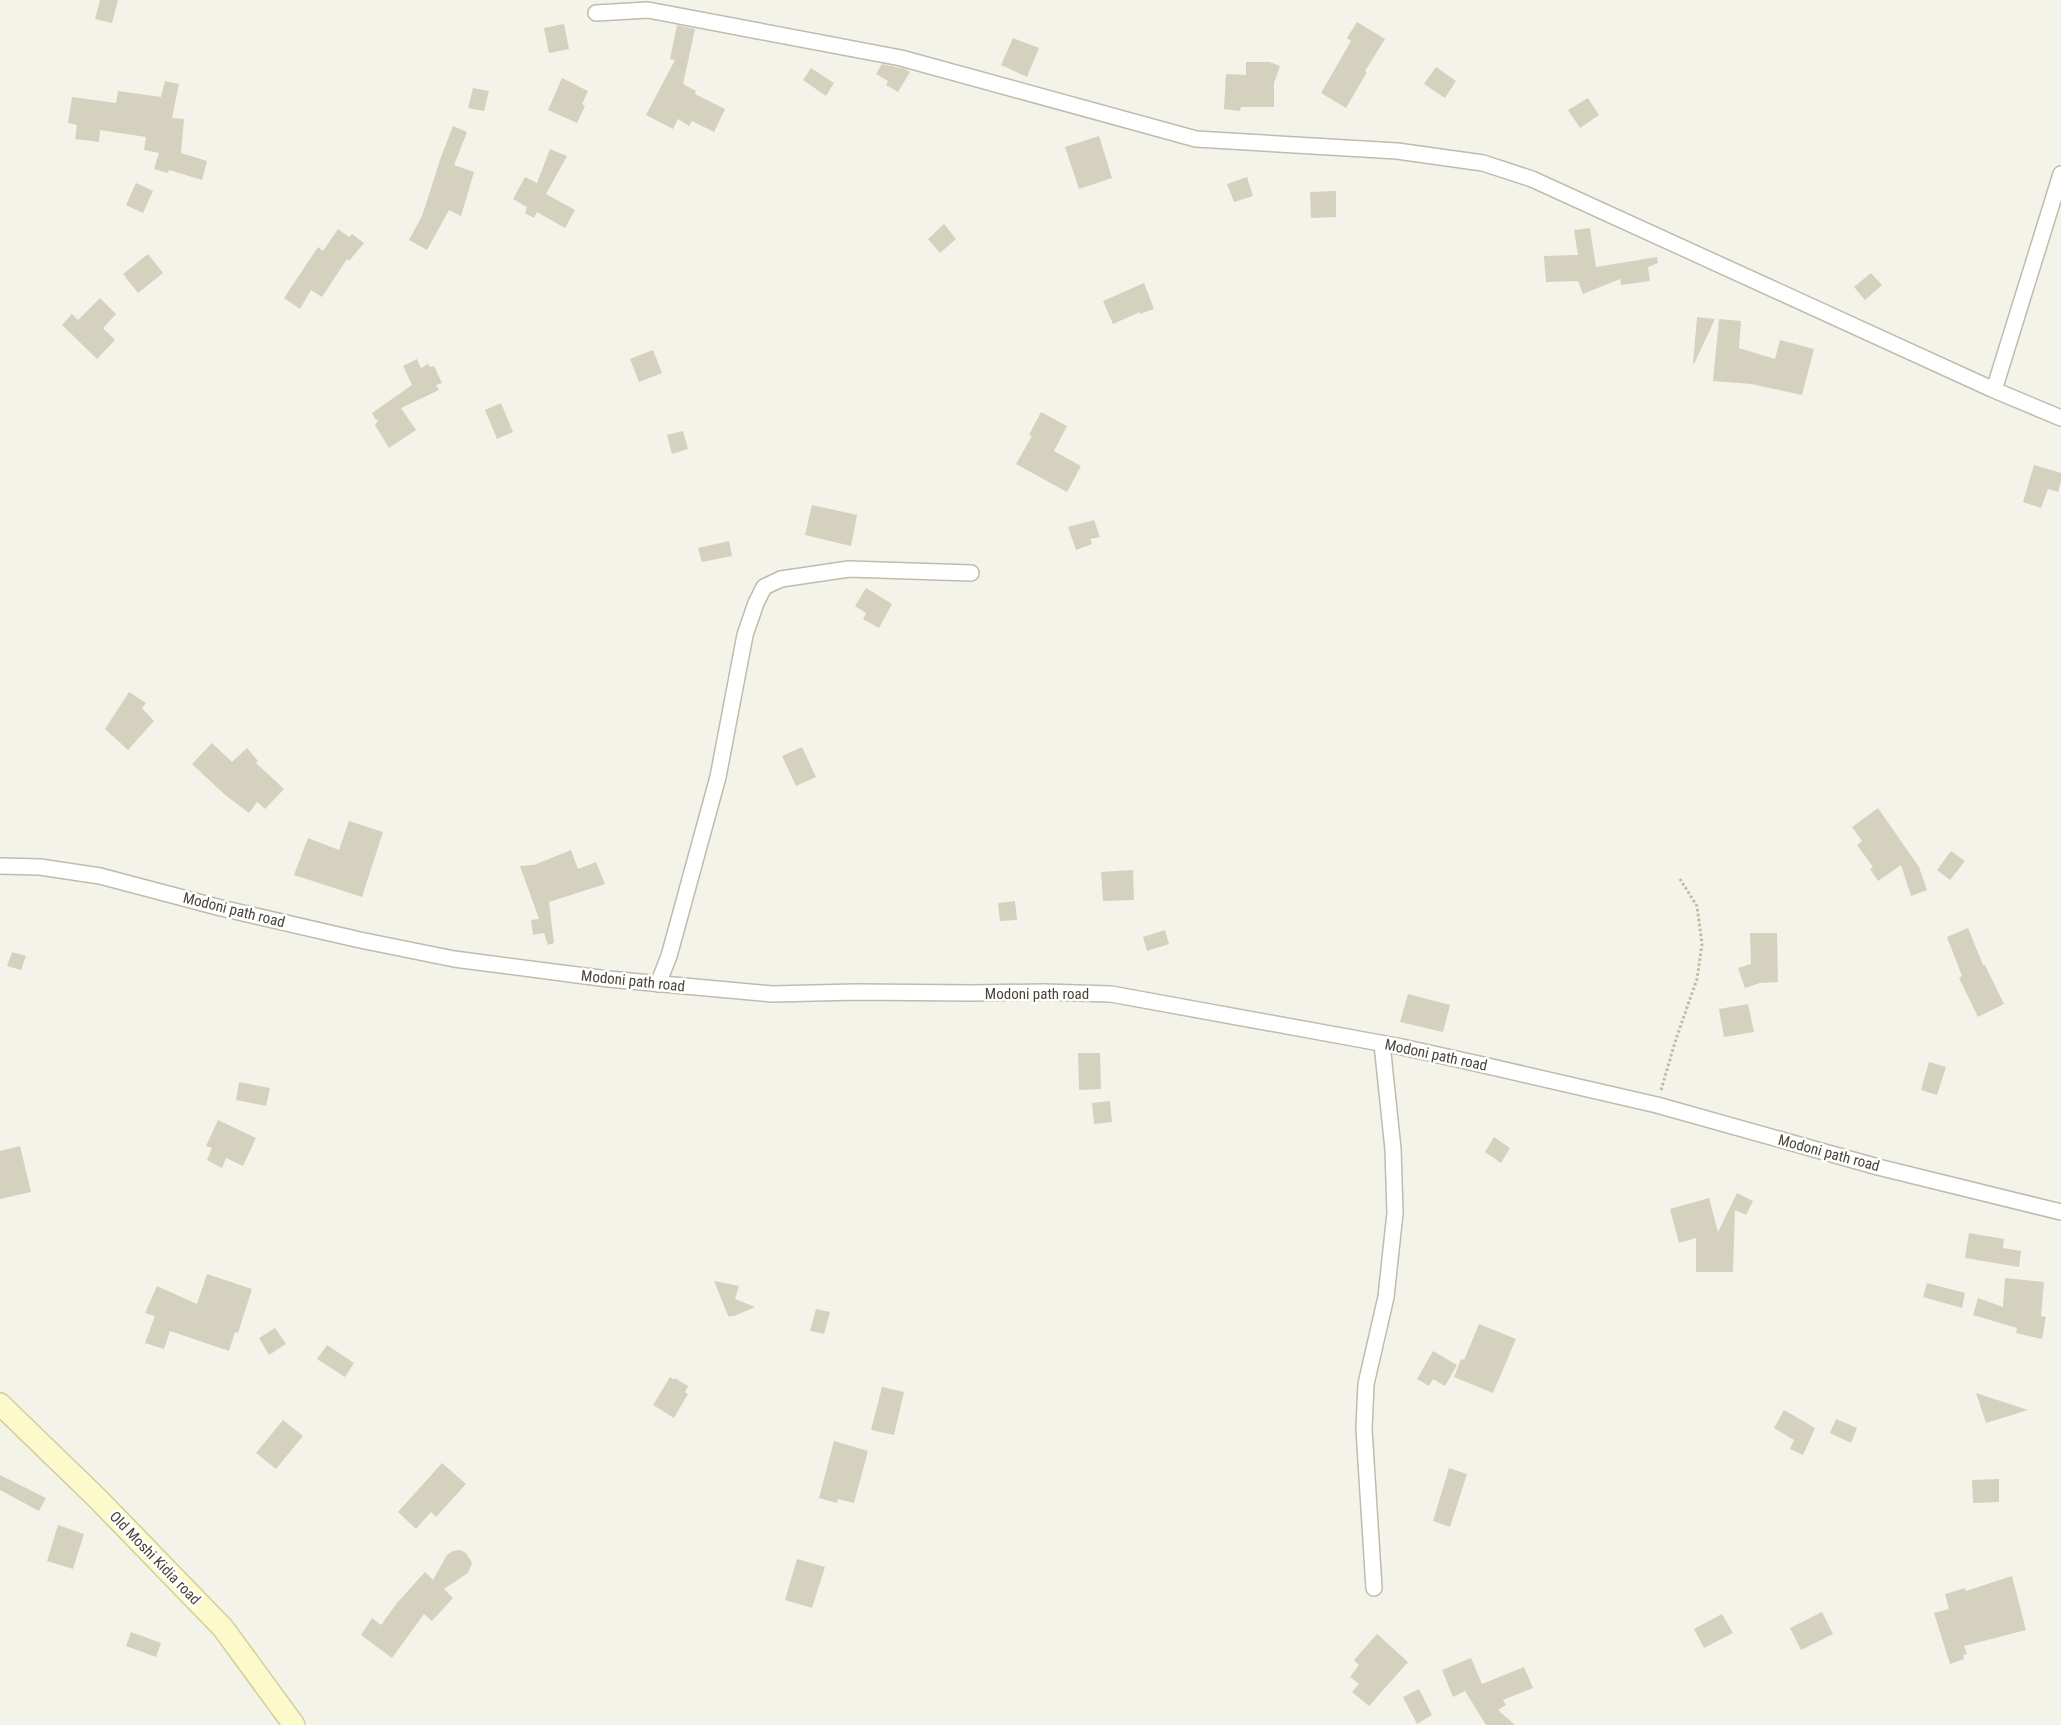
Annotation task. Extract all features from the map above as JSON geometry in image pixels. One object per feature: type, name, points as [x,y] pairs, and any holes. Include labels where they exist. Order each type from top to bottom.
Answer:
[{"type":"street","points":[[596,13],[648,10],[901,58],[1196,139],[1397,151],[1483,164],[1532,179],[1994,390],[2061,418]]},
{"type":"street","points":[[1994,390],[2061,174]]},
{"type":"street","points":[[658,984],[669,956],[718,777],[745,635],[756,603],[764,587],[781,579],[848,569],[971,573]]},
{"type":"street","name":"Modoni path road","points":[[0,866],[40,867],[100,876],[221,908],[360,940],[454,959],[658,984],[772,994],[856,992],[1111,994],[1382,1044],[1479,1064],[1657,1105],[1878,1167],[2061,1212]]},
{"type":"street","points":[[1374,1588],[1364,1429],[1366,1384],[1386,1297],[1395,1213],[1393,1149],[1382,1044]]},
{"type":"street","name":"Old Moshi Kidia road","points":[[0,1404],[98,1499],[223,1628],[294,1725]]},
{"type":"path","points":[[1657,1105],[1676,1039],[1697,979],[1702,944],[1697,906],[1680,879]]},
{"type":"building","points":[[100,0],[118,0],[112,23],[95,19]]},
{"type":"building","points":[[1357,22],[1385,39],[1365,71],[1367,72],[1346,108],[1321,93],[1351,41],[1347,38]]},
{"type":"building","points":[[564,24],[569,49],[549,53],[544,28]]},
{"type":"building","points":[[677,25],[695,29],[683,84],[696,91],[695,94],[725,109],[714,132],[692,121],[689,126],[678,119],[673,129],[646,115],[675,60],[670,59]]},
{"type":"building","points":[[1013,38],[1039,48],[1027,77],[1001,65]]},
{"type":"building","points":[[1246,62],[1269,62],[1280,66],[1274,83],[1274,107],[1241,107],[1240,111],[1224,109],[1226,74],[1246,75]]},
{"type":"building","points":[[882,64],[905,69],[910,72],[898,92],[886,85],[888,81],[876,74]]},
{"type":"building","points":[[1436,67],[1456,81],[1445,98],[1424,84]]},
{"type":"building","points":[[811,68],[834,83],[826,96],[803,80]]},
{"type":"building","points":[[562,78],[588,91],[582,104],[585,106],[577,123],[548,110]]},
{"type":"building","points":[[165,81],[179,84],[172,118],[184,119],[181,153],[207,161],[202,180],[169,170],[168,173],[154,169],[159,153],[144,150],[146,137],[100,130],[99,142],[75,139],[77,125],[68,123],[72,97],[116,103],[118,91],[161,97]]},
{"type":"building","points":[[473,88],[489,91],[484,111],[468,108]]},
{"type":"building","points":[[1588,98],[1599,115],[1580,128],[1568,110]]},
{"type":"building","points":[[453,126],[467,132],[454,165],[474,172],[461,216],[449,210],[427,250],[409,240],[422,216]]},
{"type":"building","points":[[1099,136],[1112,178],[1079,189],[1065,147]]},
{"type":"building","points":[[550,149],[567,156],[546,194],[575,210],[565,228],[537,212],[534,218],[525,213],[527,207],[513,199],[525,177],[537,183]]},
{"type":"building","points":[[1247,177],[1253,196],[1234,202],[1227,184]]},
{"type":"building","points":[[136,183],[153,191],[143,213],[126,205]]},
{"type":"building","points":[[1336,191],[1336,217],[1311,218],[1310,192]]},
{"type":"building","points":[[944,224],[956,239],[940,253],[928,239]]},
{"type":"building","points":[[1590,228],[1596,267],[1657,257],[1658,263],[1648,267],[1650,281],[1621,285],[1620,279],[1583,294],[1578,281],[1546,282],[1544,256],[1578,255],[1574,230]]},
{"type":"building","points":[[338,229],[349,237],[352,234],[364,243],[349,261],[347,259],[322,297],[311,290],[300,309],[284,298],[318,247],[323,251]]},
{"type":"building","points":[[148,254],[163,273],[138,293],[123,274]]},
{"type":"building","points":[[1871,273],[1882,285],[1865,300],[1854,287]]},
{"type":"building","points":[[1144,283],[1154,309],[1140,314],[1140,312],[1113,324],[1103,301]]},
{"type":"building","points":[[100,298],[116,314],[103,328],[115,340],[97,359],[62,325],[72,314],[78,320]]},
{"type":"building","points":[[1697,317],[1715,319],[1693,364]]},
{"type":"building","points":[[1719,319],[1741,321],[1739,348],[1775,359],[1780,340],[1814,349],[1802,395],[1751,384],[1713,381]]},
{"type":"building","points":[[653,350],[662,373],[639,382],[630,359]]},
{"type":"building","points":[[417,359],[421,368],[428,364],[430,367],[434,366],[442,383],[436,385],[439,390],[401,408],[416,430],[389,448],[375,425],[379,419],[376,420],[372,413],[412,385],[403,366]]},
{"type":"building","points":[[501,403],[513,432],[497,439],[485,410]]},
{"type":"building","points":[[1041,412],[1067,426],[1054,451],[1081,466],[1067,492],[1016,464],[1032,436],[1029,435]]},
{"type":"building","points":[[683,431],[688,449],[672,454],[667,435]]},
{"type":"building","points":[[2034,465],[2061,473],[2058,492],[2048,489],[2041,508],[2023,502]]},
{"type":"building","points":[[812,505],[857,515],[851,546],[805,535]]},
{"type":"building","points":[[1094,520],[1100,537],[1090,539],[1092,544],[1076,550],[1068,527]]},
{"type":"building","points":[[729,541],[732,556],[702,562],[698,548]]},
{"type":"building","points":[[866,588],[892,604],[879,628],[863,619],[866,613],[855,606]]},
{"type":"building","points":[[129,692],[146,703],[142,708],[154,721],[128,750],[105,729]]},
{"type":"building","points":[[212,743],[232,762],[247,748],[258,761],[256,763],[284,789],[265,809],[257,802],[249,813],[224,794],[192,764]]},
{"type":"building","points":[[802,747],[816,777],[796,786],[782,756]]},
{"type":"building","points":[[1878,808],[1919,867],[1927,890],[1911,896],[1901,865],[1878,881],[1870,869],[1873,867],[1857,845],[1862,841],[1852,827]]},
{"type":"building","points":[[349,821],[383,832],[362,897],[294,875],[308,838],[339,850]]},
{"type":"building","points":[[571,850],[578,869],[596,862],[605,884],[549,902],[554,943],[548,945],[544,933],[533,935],[531,920],[539,919],[520,866],[534,865]]},
{"type":"building","points":[[1951,851],[1965,861],[1950,880],[1937,870]]},
{"type":"building","points":[[1133,870],[1134,900],[1103,901],[1101,872]]},
{"type":"building","points":[[1015,901],[1017,920],[1000,921],[998,903]]},
{"type":"building","points":[[1968,928],[1983,965],[1985,965],[2004,1004],[1978,1017],[1959,978],[1962,976],[1947,937]]},
{"type":"building","points":[[1165,930],[1169,944],[1147,951],[1143,937]]},
{"type":"building","points":[[1750,933],[1777,933],[1778,982],[1760,983],[1745,988],[1738,968],[1751,964]]},
{"type":"building","points":[[12,952],[26,956],[21,970],[7,966]]},
{"type":"building","points":[[1408,994],[1450,1005],[1443,1032],[1400,1022]]},
{"type":"building","points":[[1748,1004],[1754,1032],[1724,1037],[1719,1009]]},
{"type":"building","points":[[1078,1053],[1100,1053],[1101,1089],[1079,1090]]},
{"type":"building","points":[[1929,1062],[1946,1067],[1937,1095],[1921,1090]]},
{"type":"building","points":[[239,1082],[270,1088],[266,1106],[236,1100]]},
{"type":"building","points":[[1110,1101],[1112,1122],[1094,1124],[1092,1103]]},
{"type":"building","points":[[218,1120],[256,1138],[243,1166],[226,1158],[222,1168],[207,1160],[212,1148],[206,1146]]},
{"type":"building","points":[[1494,1137],[1510,1148],[1501,1163],[1485,1152]]},
{"type":"building","points":[[20,1146],[31,1192],[0,1199],[0,1151]]},
{"type":"building","points":[[1737,1193],[1753,1201],[1746,1215],[1735,1210],[1733,1272],[1696,1272],[1696,1238],[1679,1243],[1670,1209],[1709,1198],[1718,1232]]},
{"type":"building","points":[[1969,1233],[2004,1239],[2003,1248],[2021,1251],[2019,1267],[1965,1258]]},
{"type":"building","points":[[207,1274],[252,1289],[238,1333],[235,1332],[229,1351],[170,1331],[164,1349],[145,1343],[155,1316],[145,1313],[157,1286],[197,1304]]},
{"type":"building","points":[[2005,1278],[2044,1282],[2041,1316],[2046,1317],[2042,1339],[2016,1333],[2017,1328],[1973,1315],[1978,1298],[2003,1307]]},
{"type":"building","points":[[714,1281],[739,1286],[735,1299],[755,1307],[729,1318]]},
{"type":"building","points":[[1927,1283],[1965,1293],[1962,1308],[1923,1297]]},
{"type":"building","points":[[816,1309],[830,1312],[824,1334],[810,1331]]},
{"type":"building","points":[[1479,1324],[1516,1339],[1493,1393],[1454,1377],[1461,1359],[1464,1360]]},
{"type":"building","points":[[275,1328],[286,1344],[269,1355],[259,1338]]},
{"type":"building","points":[[327,1345],[354,1363],[345,1377],[317,1359]]},
{"type":"building","points":[[1433,1351],[1457,1365],[1445,1386],[1433,1379],[1429,1386],[1417,1379]]},
{"type":"building","points":[[670,1377],[688,1386],[685,1392],[688,1394],[674,1418],[653,1405]]},
{"type":"building","points":[[882,1387],[904,1392],[894,1435],[871,1430]]},
{"type":"building","points":[[1976,1393],[2028,1410],[1986,1423]]},
{"type":"building","points":[[1784,1410],[1815,1428],[1803,1455],[1790,1449],[1794,1440],[1774,1428]]},
{"type":"building","points":[[1836,1419],[1857,1428],[1851,1443],[1830,1433]]},
{"type":"building","points":[[283,1420],[303,1436],[276,1469],[256,1453]]},
{"type":"building","points":[[834,1441],[868,1451],[854,1503],[838,1499],[837,1503],[819,1498]]},
{"type":"building","points":[[442,1463],[466,1484],[436,1517],[431,1512],[416,1529],[398,1512]]},
{"type":"building","points":[[1449,1468],[1467,1474],[1450,1527],[1433,1521]]},
{"type":"building","points":[[0,1475],[46,1498],[39,1511],[0,1490]]},
{"type":"building","points":[[1999,1479],[1999,1502],[1973,1503],[1972,1480]]},
{"type":"building","points":[[58,1525],[84,1534],[73,1569],[47,1561]]},
{"type":"building","points":[[460,1550],[466,1553],[472,1563],[468,1573],[444,1589],[453,1598],[432,1621],[424,1614],[392,1658],[361,1635],[372,1618],[381,1625],[397,1603],[425,1572],[433,1580],[447,1555],[453,1551]]},
{"type":"building","points":[[797,1559],[825,1567],[812,1608],[785,1600]]},
{"type":"building","points":[[2012,1576],[2026,1630],[1964,1646],[1967,1654],[1963,1655],[1964,1659],[1950,1664],[1934,1613],[1949,1609],[1945,1594],[1965,1588],[1966,1591]]},
{"type":"building","points":[[1822,1612],[1833,1634],[1801,1650],[1790,1628]]},
{"type":"building","points":[[1722,1614],[1733,1633],[1704,1648],[1694,1629]]},
{"type":"building","points":[[131,1632],[161,1643],[156,1657],[126,1646]]},
{"type":"building","points":[[1377,1634],[1408,1662],[1369,1706],[1352,1692],[1359,1684],[1350,1677],[1359,1665],[1354,1660]]},
{"type":"building","points":[[1471,1658],[1482,1684],[1524,1667],[1533,1688],[1503,1700],[1506,1705],[1498,1710],[1515,1725],[1486,1725],[1465,1691],[1453,1697],[1442,1670]]},
{"type":"building","points":[[1419,1689],[1432,1715],[1417,1724],[1403,1697]]}]
